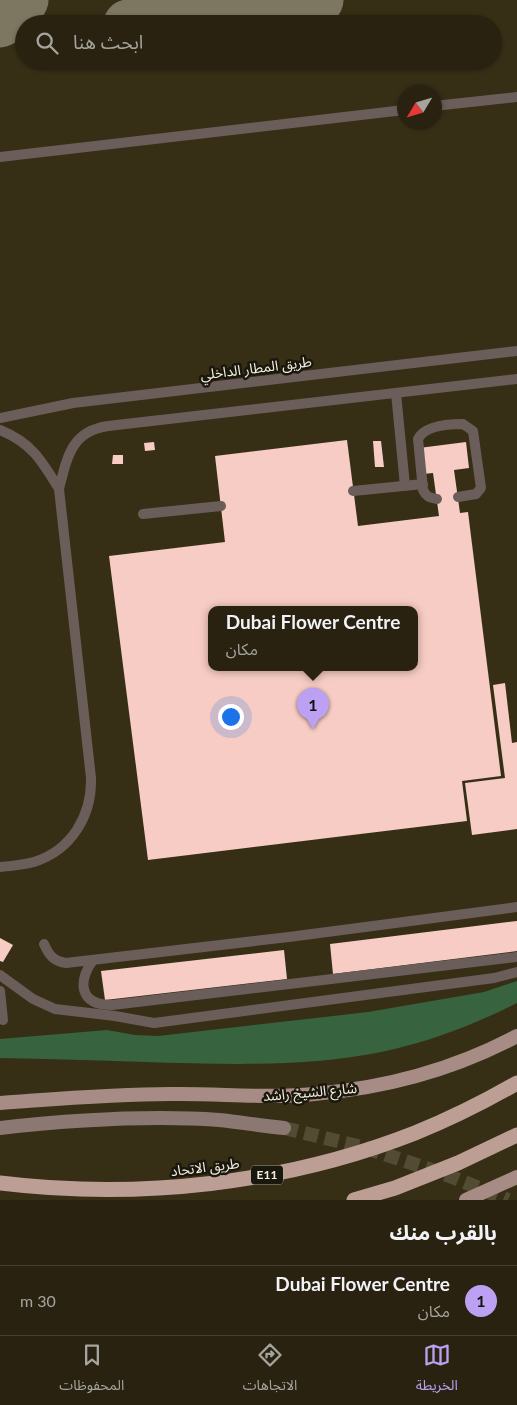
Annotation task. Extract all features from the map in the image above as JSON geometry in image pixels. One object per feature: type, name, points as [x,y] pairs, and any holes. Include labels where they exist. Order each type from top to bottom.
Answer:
[{"type":"highway","name":"طريق الاتحاد","points":[[0,1183],[65,1189],[124,1190],[184,1187],[243,1179],[301,1168],[368,1150],[415,1133],[470,1109],[517,1083]]},
{"type":"highway","points":[[354,1200],[394,1188],[458,1163],[517,1135]]},
{"type":"main road","name":"شارع الشيخ راشد","points":[[0,1103],[94,1096],[314,1094],[376,1086],[436,1071],[494,1048],[517,1036]]},
{"type":"main road","points":[[0,1128],[102,1120],[158,1119],[219,1120],[284,1128]]},
{"type":"main road","points":[[466,1200],[517,1177]]},
{"type":"lane","points":[[442,105],[517,97]]},
{"type":"lane","points":[[0,157],[397,111]]},
{"type":"lane","name":"طريق المطار الداخلي","points":[[0,418],[73,404],[517,351]]},
{"type":"lane","points":[[0,867],[36,861],[49,856],[61,848],[81,824],[90,800],[91,778],[59,490],[70,451],[82,436],[99,427],[517,379]]},
{"type":"lane","points":[[396,393],[405,486]]},
{"type":"lane","points":[[437,499],[426,495],[423,484],[417,444],[420,434],[430,429],[463,424],[472,431],[481,488],[476,494],[458,497]]},
{"type":"lane","points":[[0,430],[22,441],[31,448],[40,458],[59,490]]},
{"type":"lane","points":[[353,491],[423,484]]},
{"type":"lane","points":[[143,514],[221,506]]},
{"type":"lane","points":[[44,944],[50,955],[60,962],[92,960],[299,936],[517,907]]},
{"type":"lane","points":[[92,960],[83,976],[83,986],[86,995],[93,1002],[102,1005],[112,1005],[517,957]]},
{"type":"lane","points":[[0,975],[33,999],[55,1009],[154,1023],[494,978],[517,972]]},
{"type":"lane","points":[[0,991],[3,1020]]},
{"type":"green space","points":[[517,981],[517,1003],[501,1011],[469,1025],[420,1042],[386,1051],[356,1056],[265,1064],[0,1058],[0,1039],[107,1030],[135,1035],[158,1036],[368,1012],[484,992]]},
{"type":"building","points":[[347,440],[358,526],[439,516],[433,473],[423,474],[419,448],[466,442],[469,468],[454,470],[460,513],[468,512],[501,776],[462,781],[467,821],[148,860],[109,556],[225,542],[215,456]]},
{"type":"building","points":[[373,441],[381,441],[384,467],[375,467]]},
{"type":"building","points":[[154,442],[155,450],[145,451],[144,443]]},
{"type":"building","points":[[113,455],[123,455],[123,464],[112,464]]},
{"type":"building","points":[[505,683],[512,743],[517,742],[517,829],[472,835],[465,783],[505,778],[493,685]]},
{"type":"building","points":[[517,921],[517,951],[333,974],[330,944]]},
{"type":"building","points":[[0,938],[13,945],[3,962],[0,961]]},
{"type":"building","points":[[284,950],[287,979],[105,1000],[101,971]]},
{"type":"taxiway","points":[[0,23],[13,16],[24,0]]},
{"type":"taxiway","points":[[211,15],[319,0]]},
{"type":"tunnel","points":[[284,1128],[366,1148],[447,1175],[508,1200]]},
{"type":"place","name":"Dubai Flower Centre","points":[[313,729]]}]
